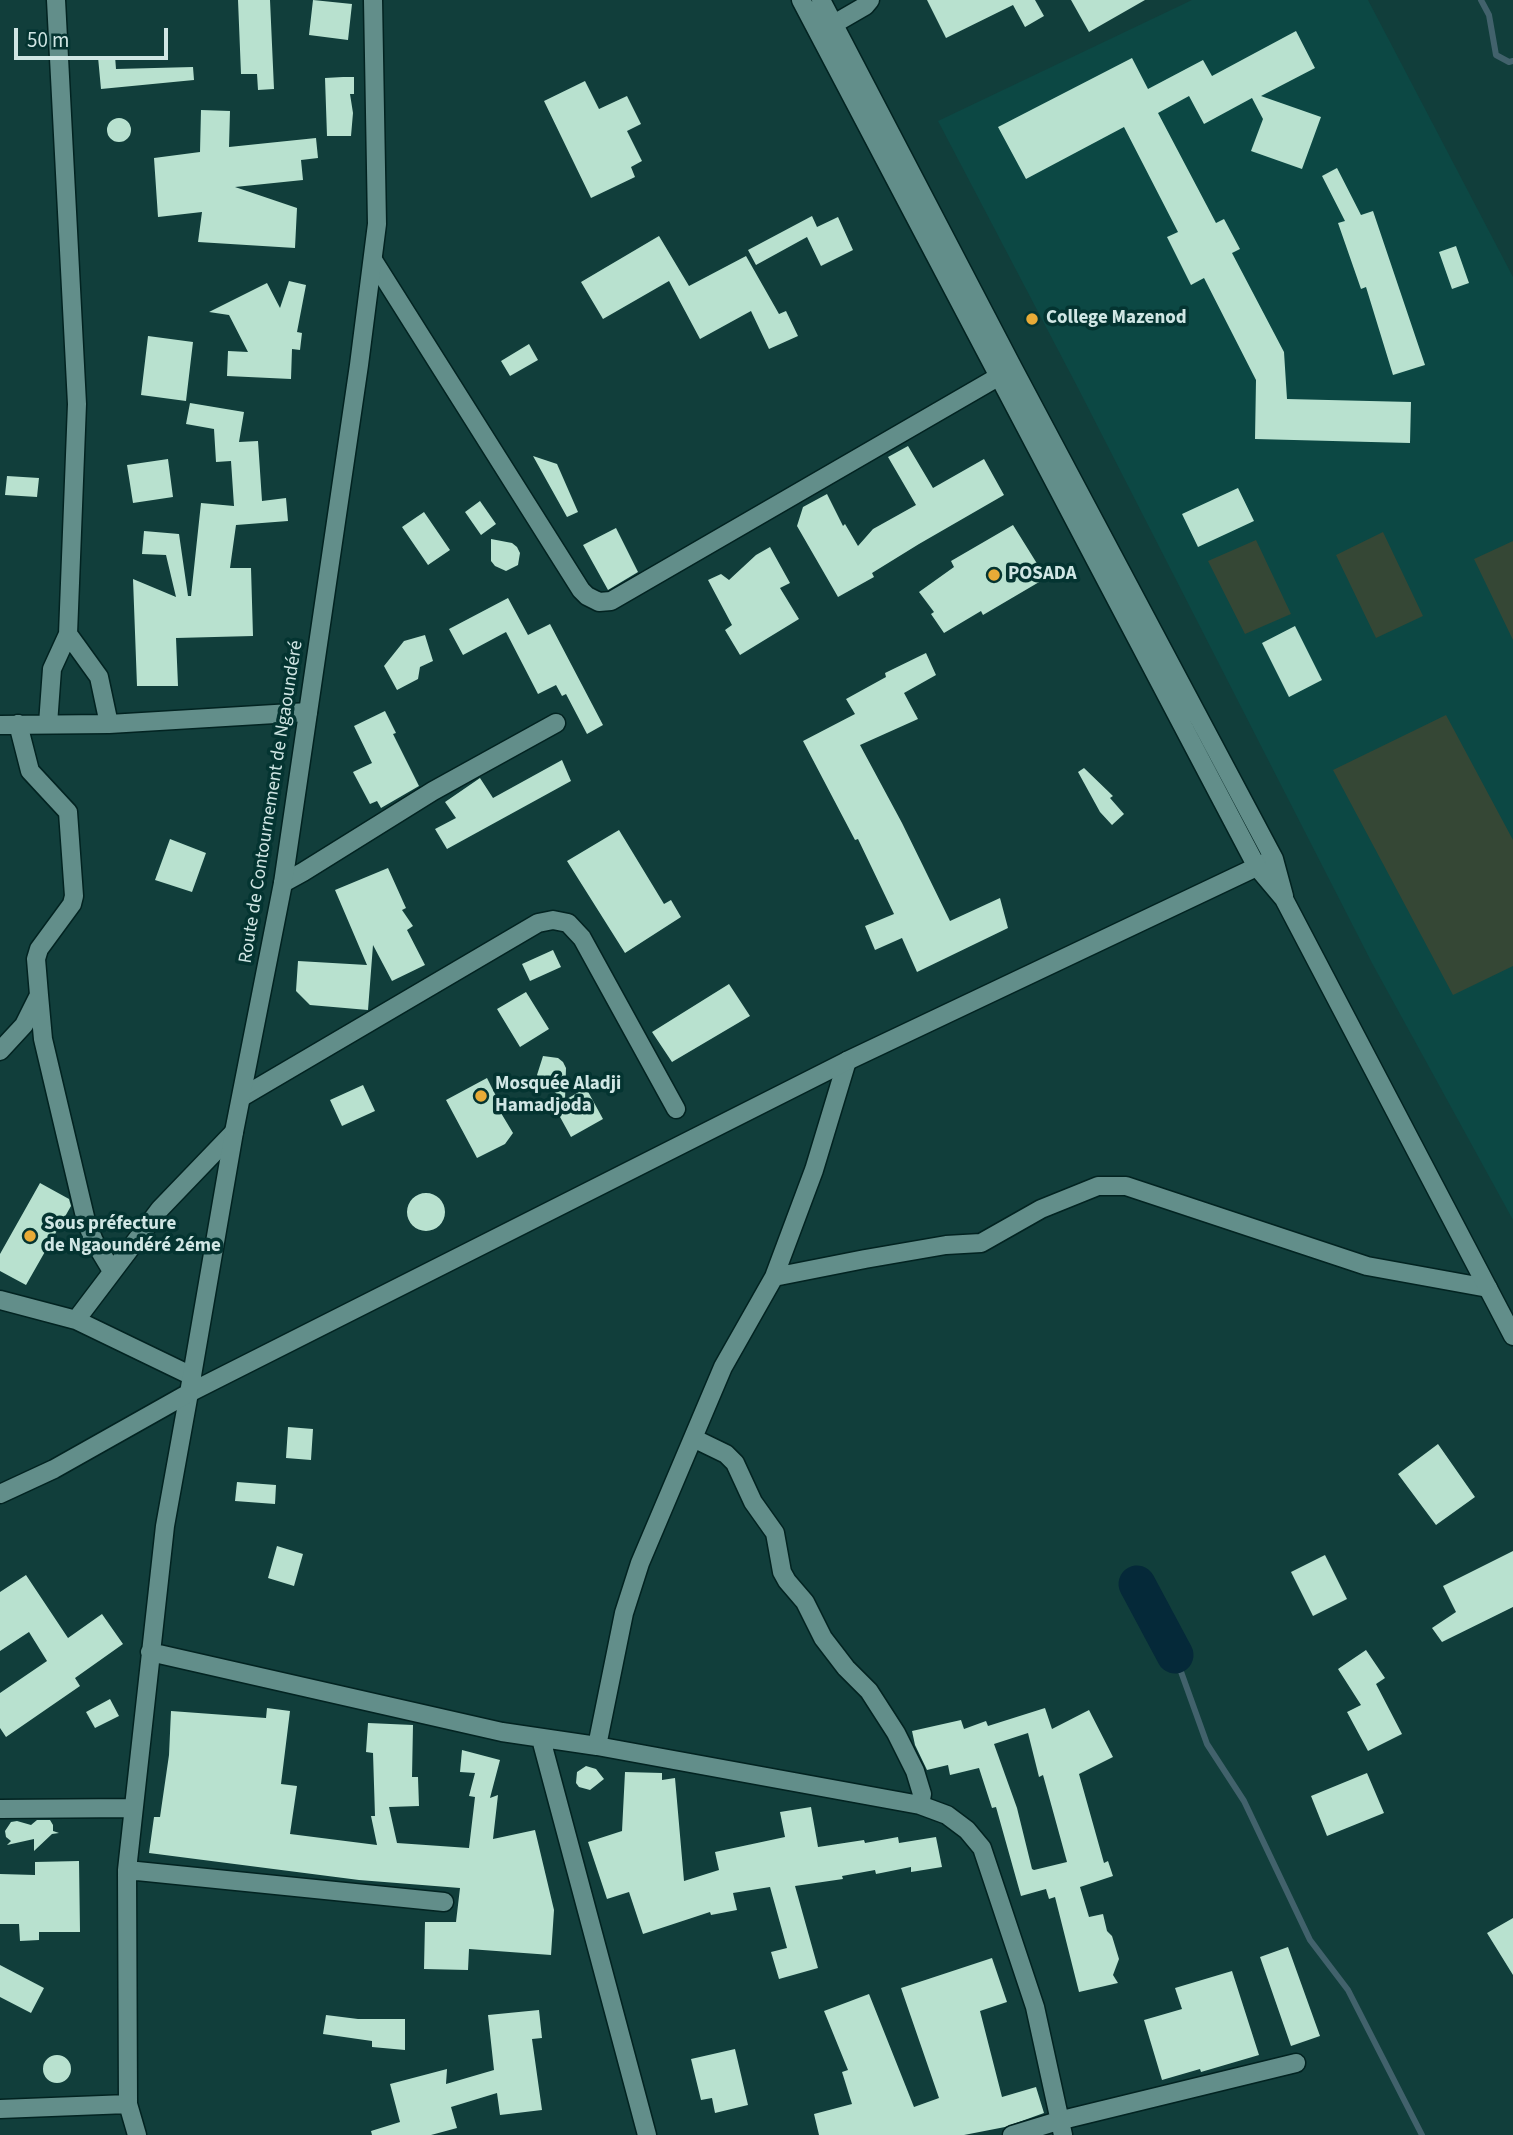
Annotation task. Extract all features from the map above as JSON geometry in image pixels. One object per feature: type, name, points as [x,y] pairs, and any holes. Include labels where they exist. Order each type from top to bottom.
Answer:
[{"type":"street","points":[[48,724],[52,669],[68,634],[77,404],[56,0]]},
{"type":"street","name":"Route de Contournement de Ngaoundéré","points":[[137,2135],[128,2104],[127,1870],[132,1808],[165,1526],[202,1326],[233,1132],[283,883],[373,260],[377,224],[373,0]]},
{"type":"street","points":[[801,0],[826,29],[1006,372],[1257,867],[1284,899],[1513,1336]]},
{"type":"street","points":[[821,0],[826,29]]},
{"type":"street","points":[[826,29],[865,6],[870,0]]},
{"type":"street","points":[[373,260],[581,590],[599,602],[611,601],[1006,372]]},
{"type":"street","points":[[1006,372],[1274,859],[1284,899]]},
{"type":"street","points":[[68,634],[99,677],[109,724]]},
{"type":"street","points":[[113,1272],[94,1241],[86,1221],[43,1039],[36,959],[38,949],[72,904],[74,896],[68,812],[30,771],[9,725],[109,724],[309,712]]},
{"type":"street","points":[[283,883],[433,791],[556,723]]},
{"type":"street","points":[[0,1494],[54,1469],[190,1385],[847,1061],[1274,859]]},
{"type":"street","points":[[242,1097],[538,923],[553,920],[568,923],[582,938],[676,1109]]},
{"type":"street","points":[[0,1051],[24,1025],[39,995]]},
{"type":"street","points":[[597,1746],[631,1590],[640,1563],[723,1367],[774,1277],[814,1170],[847,1061]]},
{"type":"street","points":[[76,1320],[160,1209],[233,1132]]},
{"type":"street","points":[[774,1277],[878,1256],[946,1245],[981,1243],[1041,1209],[1098,1186],[1126,1186],[1367,1266],[1488,1288]]},
{"type":"street","points":[[0,1300],[76,1320],[190,1385]]},
{"type":"street","points":[[693,1438],[726,1454],[735,1463],[753,1502],[775,1533],[782,1572],[805,1602],[823,1638],[846,1668],[869,1691],[896,1733],[915,1771],[922,1794],[920,1805]]},
{"type":"street","points":[[150,1652],[502,1732],[597,1746],[920,1805],[947,1815],[967,1830],[982,1848],[1035,2007],[1061,2128]]},
{"type":"street","points":[[541,1738],[647,2135]]},
{"type":"street","points":[[0,1810],[132,1808]]},
{"type":"street","points":[[127,1870],[444,1902]]},
{"type":"street","points":[[1012,2135],[1061,2128],[1296,2063]]},
{"type":"street","points":[[0,2109],[128,2104]]},
{"type":"shaded area","points":[[1192,0],[1368,0],[1513,277],[1513,1220],[1372,963],[1078,388],[938,121]]},
{"type":"shaded area","points":[[1383,532],[1423,616],[1376,638],[1336,555]]},
{"type":"shaded area","points":[[1256,540],[1291,614],[1245,634],[1208,561]]},
{"type":"shaded area","points":[[1513,541],[1513,640],[1474,559]]},
{"type":"shaded area","points":[[1446,715],[1513,840],[1513,966],[1453,995],[1333,770]]},
{"type":"building","points":[[238,0],[270,0],[274,89],[258,90],[257,74],[241,74]]},
{"type":"building","points":[[313,0],[352,4],[348,40],[309,35]]},
{"type":"building","points":[[927,0],[1035,0],[1044,16],[1025,27],[1013,5],[946,38]]},
{"type":"building","points":[[1071,0],[1145,0],[1089,32]]},
{"type":"building","points":[[1296,31],[1315,68],[1261,96],[1321,117],[1302,169],[1251,151],[1263,119],[1252,98],[1204,124],[1189,96],[1158,113],[1216,223],[1224,219],[1240,249],[1232,253],[1284,352],[1287,399],[1411,402],[1410,443],[1255,439],[1256,380],[1204,278],[1191,285],[1167,237],[1178,232],[1124,127],[1026,179],[998,127],[1132,58],[1148,89],[1203,60],[1212,76]]},
{"type":"building","points":[[115,56],[116,69],[193,67],[194,80],[101,89],[98,57]]},
{"type":"building","points":[[354,77],[354,94],[350,94],[353,113],[351,136],[327,136],[325,78]]},
{"type":"building","points":[[585,81],[599,109],[627,96],[641,124],[627,131],[642,161],[631,167],[635,177],[591,198],[544,101]]},
{"type":"building","points":[[201,110],[230,111],[229,147],[316,138],[318,158],[301,160],[303,180],[235,187],[297,208],[295,248],[198,242],[202,212],[158,217],[154,158],[200,152]]},
{"type":"building","points":[[119,118],[127,122],[131,130],[127,138],[119,142],[111,138],[107,130],[111,122]]},
{"type":"building","points":[[1337,168],[1361,215],[1373,211],[1425,365],[1393,375],[1366,287],[1361,289],[1338,223],[1345,221],[1322,176]]},
{"type":"building","points":[[812,216],[817,227],[838,217],[853,250],[821,266],[807,237],[756,265],[748,250]]},
{"type":"building","points":[[659,236],[689,286],[746,256],[779,314],[786,311],[798,336],[769,349],[751,311],[700,339],[669,281],[603,319],[581,282]]},
{"type":"building","points":[[1456,246],[1469,283],[1452,289],[1439,252]]},
{"type":"building","points":[[289,281],[306,285],[297,332],[302,333],[300,350],[292,349],[291,379],[227,376],[228,351],[248,352],[229,315],[209,312],[267,283],[280,308]]},
{"type":"building","points":[[148,336],[193,342],[186,401],[141,395]]},
{"type":"building","points":[[529,344],[538,360],[510,376],[501,361]]},
{"type":"building","points":[[190,403],[244,412],[239,442],[258,441],[262,501],[286,498],[288,521],[236,525],[230,568],[251,568],[253,636],[176,638],[178,686],[137,686],[133,579],[176,597],[166,555],[142,554],[144,531],[179,534],[188,596],[191,596],[201,503],[234,506],[231,461],[216,462],[214,429],[186,424]]},
{"type":"building","points":[[908,446],[933,488],[984,459],[1004,495],[919,544],[872,573],[874,577],[838,597],[797,526],[803,507],[827,494],[843,526],[845,524],[858,546],[873,529],[916,505],[888,457]]},
{"type":"building","points":[[533,456],[557,464],[578,512],[567,517]]},
{"type":"building","points":[[168,459],[173,497],[133,503],[127,465]]},
{"type":"building","points":[[7,476],[39,478],[37,497],[5,495]]},
{"type":"building","points":[[1238,488],[1254,521],[1198,547],[1182,514]]},
{"type":"building","points":[[480,501],[496,524],[481,535],[465,512]]},
{"type":"building","points":[[424,512],[450,550],[428,565],[402,527]]},
{"type":"building","points":[[1013,525],[1046,578],[983,615],[981,611],[944,633],[931,614],[934,612],[919,592],[954,567],[951,561]]},
{"type":"building","points":[[616,528],[638,572],[608,590],[583,545]]},
{"type":"building","points":[[491,539],[512,543],[517,547],[520,553],[518,565],[506,571],[495,566],[491,561]]},
{"type":"building","points":[[770,547],[790,583],[780,588],[799,619],[740,655],[725,630],[732,625],[708,580],[721,574],[729,580],[756,555]]},
{"type":"building","points":[[508,598],[528,635],[550,624],[603,725],[587,734],[566,694],[562,696],[556,685],[538,694],[506,632],[463,655],[449,629]]},
{"type":"building","points":[[1295,626],[1322,680],[1289,697],[1262,643]]},
{"type":"building","points":[[425,635],[433,661],[420,667],[418,679],[397,690],[384,666],[404,641]]},
{"type":"building","points":[[926,653],[936,675],[904,693],[918,719],[860,745],[950,921],[1000,898],[1008,928],[917,972],[902,938],[875,950],[865,926],[894,914],[858,839],[855,840],[803,741],[855,714],[846,699],[886,677],[885,673]]},
{"type":"building","points":[[385,711],[396,733],[393,734],[419,786],[381,808],[377,801],[370,804],[353,772],[372,763],[354,726]]},
{"type":"building","points":[[562,760],[571,781],[447,849],[435,829],[456,818],[445,802],[480,778],[493,798]]},
{"type":"building","points":[[1084,768],[1113,796],[1110,798],[1124,814],[1112,825],[1100,812],[1078,772]]},
{"type":"building","points":[[619,830],[664,904],[671,900],[681,917],[625,953],[567,861]]},
{"type":"building","points":[[170,839],[206,853],[192,892],[155,880]]},
{"type":"building","points":[[388,868],[406,908],[402,910],[413,926],[407,930],[425,965],[392,981],[373,945],[368,1010],[310,1005],[296,991],[298,961],[367,965],[335,890]]},
{"type":"building","points":[[553,950],[561,967],[530,981],[522,964]]},
{"type":"building","points":[[729,984],[750,1016],[672,1062],[652,1032]]},
{"type":"building","points":[[526,992],[549,1029],[520,1047],[497,1009]]},
{"type":"building","points":[[543,1056],[558,1058],[566,1068],[565,1100],[540,1081],[537,1075]]},
{"type":"building","points":[[487,1078],[498,1100],[498,1108],[513,1133],[505,1144],[477,1158],[446,1100]]},
{"type":"building","points":[[363,1085],[375,1111],[342,1126],[330,1100]]},
{"type":"building","points":[[586,1088],[603,1119],[571,1137],[554,1106]]},
{"type":"building","points":[[40,1183],[69,1199],[71,1206],[26,1285],[0,1271],[0,1254]]},
{"type":"building","points":[[426,1193],[439,1199],[445,1212],[439,1225],[426,1231],[413,1225],[407,1212],[413,1199]]},
{"type":"building","points":[[288,1427],[313,1429],[311,1460],[286,1458]]},
{"type":"building","points":[[1438,1444],[1475,1497],[1436,1525],[1398,1474]]},
{"type":"building","points":[[237,1482],[276,1485],[275,1504],[235,1501]]},
{"type":"building","points":[[277,1546],[303,1554],[294,1586],[268,1578]]},
{"type":"building","points":[[1513,1551],[1513,1607],[1442,1642],[1432,1628],[1456,1612],[1443,1586]]},
{"type":"building","points":[[1325,1555],[1347,1599],[1313,1616],[1291,1572]]},
{"type":"building","points":[[26,1575],[68,1638],[102,1614],[123,1644],[75,1678],[80,1686],[6,1737],[0,1728],[0,1693],[47,1661],[29,1632],[0,1651],[0,1592]]},
{"type":"building","points":[[1366,1650],[1385,1678],[1376,1684],[1402,1734],[1368,1751],[1347,1712],[1361,1705],[1338,1669]]},
{"type":"building","points":[[110,1699],[119,1716],[95,1728],[86,1712]]},
{"type":"building","points":[[267,1708],[290,1711],[281,1784],[297,1786],[290,1834],[377,1845],[371,1816],[375,1816],[373,1753],[366,1752],[368,1723],[413,1725],[412,1777],[418,1777],[419,1806],[389,1807],[397,1843],[469,1848],[475,1797],[469,1796],[475,1773],[460,1772],[462,1750],[500,1760],[490,1798],[498,1795],[493,1839],[535,1830],[554,1910],[551,1955],[469,1949],[468,1970],[424,1969],[425,1922],[456,1922],[460,1888],[359,1880],[149,1853],[154,1817],[160,1817],[169,1755],[171,1711],[266,1718]]},
{"type":"building","points":[[1045,1708],[1052,1729],[1089,1710],[1113,1757],[1079,1774],[1104,1863],[1108,1861],[1113,1876],[1080,1887],[1089,1917],[1103,1914],[1107,1931],[1112,1936],[1119,1959],[1113,1975],[1118,1983],[1079,1992],[1055,1897],[1049,1899],[1046,1889],[1021,1896],[996,1807],[992,1808],[979,1768],[950,1775],[948,1765],[927,1770],[915,1745],[912,1731],[961,1720],[964,1729],[986,1721],[988,1726]],"holes":[[[1028,1733],[1039,1777],[1043,1775],[1067,1862],[1034,1870],[1017,1808],[994,1744]]]},
{"type":"building","points":[[586,1766],[596,1769],[604,1779],[590,1790],[579,1787],[576,1783],[577,1772]]},
{"type":"building","points":[[625,1772],[662,1773],[662,1780],[675,1778],[684,1881],[719,1870],[715,1852],[785,1837],[780,1812],[811,1807],[818,1847],[898,1837],[899,1843],[936,1837],[942,1867],[911,1872],[911,1867],[876,1874],[875,1870],[842,1876],[843,1879],[795,1886],[818,1968],[779,1979],[771,1952],[787,1948],[770,1887],[733,1893],[737,1910],[711,1915],[710,1912],[643,1934],[629,1892],[607,1899],[588,1842],[622,1831]]},
{"type":"building","points":[[1367,1773],[1384,1813],[1327,1836],[1311,1796]]},
{"type":"building","points":[[37,1820],[50,1820],[53,1831],[59,1833],[52,1834],[34,1851],[34,1839],[7,1845],[11,1841],[6,1837],[5,1831],[11,1822],[31,1825]]},
{"type":"building","points":[[79,1861],[80,1932],[39,1932],[39,1940],[20,1941],[19,1924],[0,1924],[0,1874],[35,1875],[35,1862]]},
{"type":"building","points":[[1513,1918],[1513,1975],[1487,1933]]},
{"type":"building","points":[[1288,1947],[1320,2036],[1291,2046],[1260,1957]]},
{"type":"building","points":[[992,1958],[1007,2002],[980,2011],[1002,2097],[1036,2087],[1044,2113],[1005,2127],[964,2135],[819,2135],[814,2114],[852,2104],[842,2072],[848,2070],[824,2011],[869,1994],[914,2107],[939,2098],[901,1988]]},
{"type":"building","points":[[0,1965],[44,1988],[31,2013],[0,1997]]},
{"type":"building","points":[[1232,1971],[1259,2055],[1162,2080],[1144,2020],[1182,2009],[1175,1988]]},
{"type":"building","points":[[539,2010],[542,2038],[532,2039],[542,2110],[500,2115],[497,2093],[451,2107],[457,2128],[431,2135],[372,2135],[371,2131],[400,2122],[390,2084],[447,2069],[446,2084],[494,2070],[488,2015]]},
{"type":"building","points":[[326,2015],[358,2019],[405,2019],[405,2050],[372,2047],[372,2041],[323,2034]]},
{"type":"building","points":[[735,2049],[748,2105],[715,2113],[712,2098],[701,2100],[691,2059]]},
{"type":"building","points":[[57,2055],[67,2059],[71,2069],[67,2079],[57,2083],[47,2079],[43,2069],[47,2059]]},
{"type":"waterway","points":[[1481,0],[1489,15],[1496,55],[1509,62],[1513,61]]},
{"type":"waterway","points":[[1137,1584],[1175,1655]]},
{"type":"waterway","points":[[1175,1655],[1207,1744],[1244,1801],[1310,1940],[1348,1990],[1422,2135]]},
{"type":"place","name":"College Mazenod","points":[[1032,319]]},
{"type":"place","name":"POSADA","points":[[994,575]]},
{"type":"place","name":"Mosquée Aladji Hamadjoda","points":[[481,1096]]},
{"type":"place","name":"Sous préfecture de Ngaoundéré 2éme","points":[[30,1236]]}]
